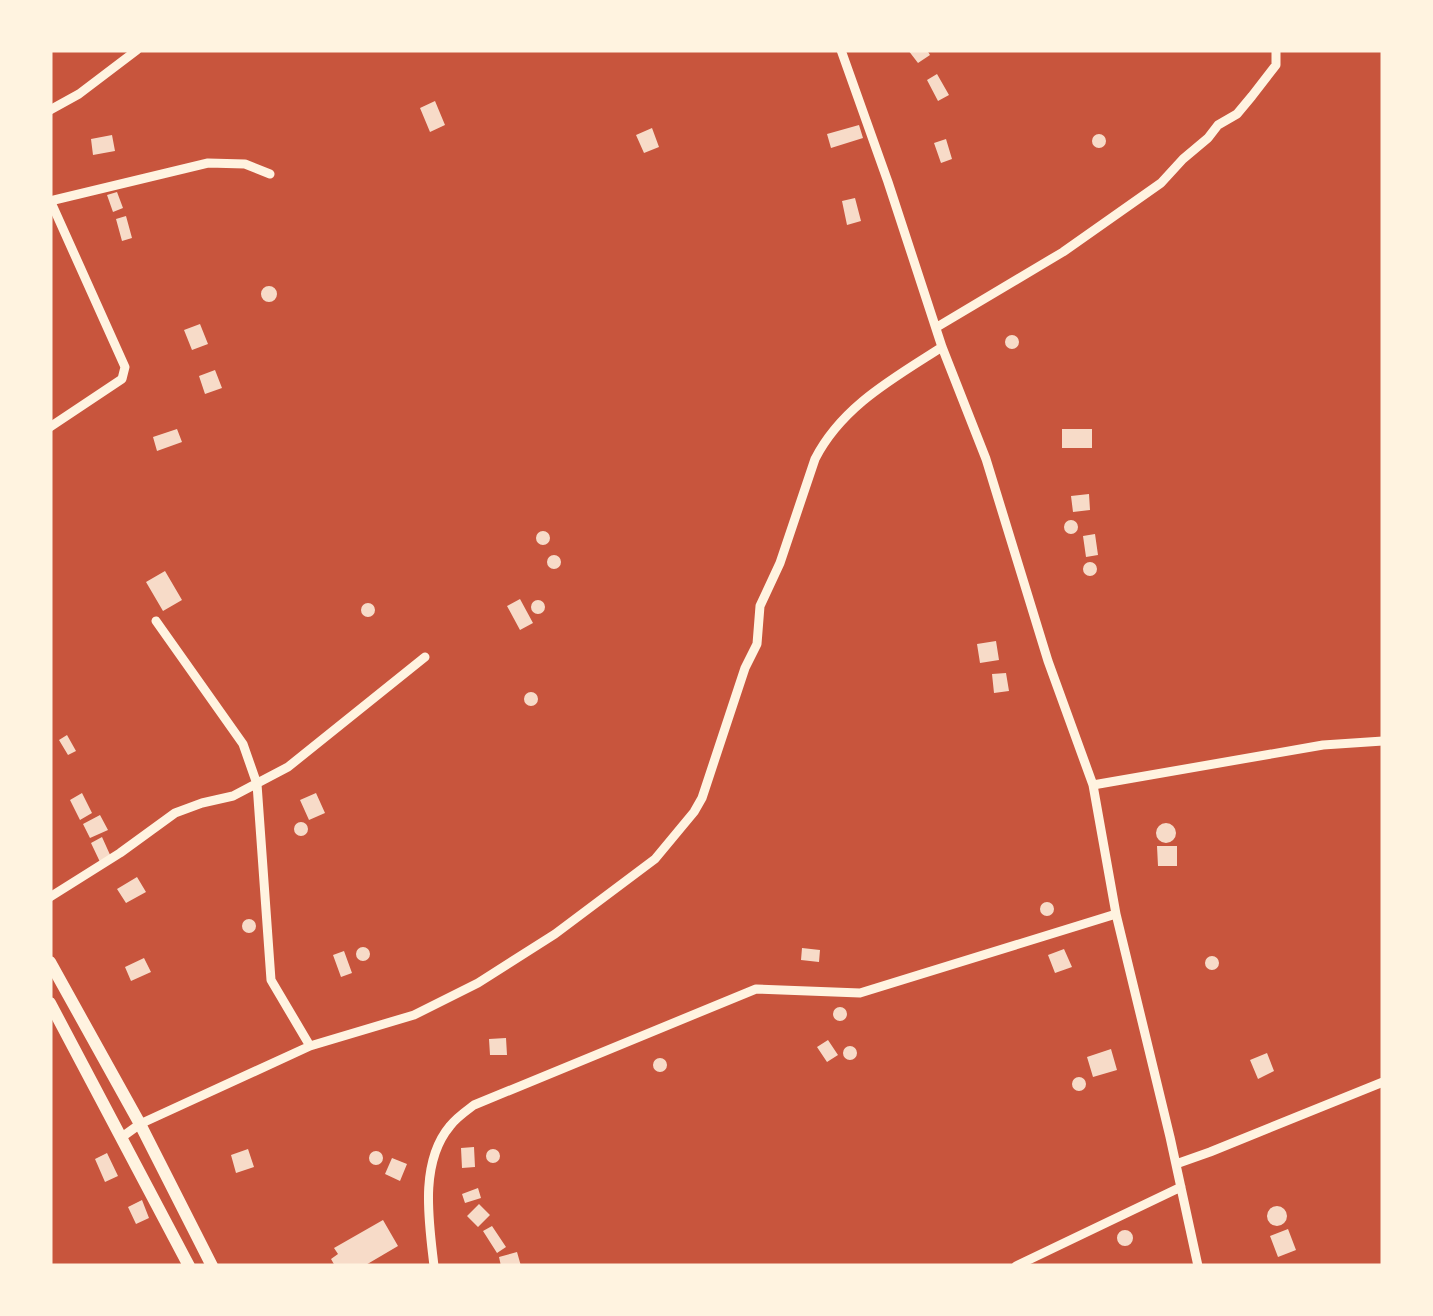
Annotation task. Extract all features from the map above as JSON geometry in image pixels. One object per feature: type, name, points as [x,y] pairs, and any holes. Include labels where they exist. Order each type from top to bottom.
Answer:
[{"type":"main road","points":[[50,962],[140,1124],[212,1266]]},
{"type":"main road","points":[[50,1003],[189,1266]]},
{"type":"street","points":[[50,110],[79,94],[137,50]]},
{"type":"street","points":[[841,50],[942,347],[986,459],[1048,661],[1093,785],[1116,914],[1198,1266]]},
{"type":"street","points":[[938,328],[1064,252],[1160,182],[1218,124],[1237,114],[1276,65],[1276,50]]},
{"type":"street","points":[[50,427],[122,379],[125,367],[50,201],[208,163],[245,164],[270,174]]},
{"type":"street","points":[[122,1137],[140,1124],[310,1046],[414,1014],[478,983],[555,934],[655,859],[702,798],[745,668],[757,644],[760,606],[822,445],[862,400],[942,347]]},
{"type":"street","points":[[156,621],[244,744],[256,784],[271,980],[310,1046]]},
{"type":"street","points":[[50,897],[176,813],[233,796],[288,767],[425,657]]},
{"type":"street","points":[[1093,785],[1323,745],[1383,741]]},
{"type":"street","points":[[434,1266],[429,1186],[433,1152],[450,1125],[474,1104],[756,989],[860,993],[1116,914]]},
{"type":"street","points":[[1176,1164],[1383,1082]]},
{"type":"street","points":[[1016,1266],[1181,1187]]},
{"type":"building","points":[[908,50],[927,50],[930,55],[918,63]]},
{"type":"building","points":[[937,74],[949,95],[938,101],[927,80]]},
{"type":"building","points":[[435,101],[445,125],[430,132],[420,108]]},
{"type":"building","points":[[859,125],[863,138],[831,148],[827,134]]},
{"type":"building","points":[[652,128],[659,147],[644,153],[636,135]]},
{"type":"building","points":[[1099,134],[1106,141],[1099,148],[1092,141]]},
{"type":"building","points":[[112,135],[115,151],[93,155],[91,139]]},
{"type":"building","points":[[946,139],[952,159],[941,163],[934,143]]},
{"type":"building","points":[[117,192],[123,208],[113,212],[107,195]]},
{"type":"building","points":[[855,198],[861,221],[847,225],[842,201]]},
{"type":"building","points":[[126,216],[132,238],[122,241],[116,219]]},
{"type":"building","points":[[269,286],[277,294],[269,302],[261,294]]},
{"type":"building","points":[[200,324],[208,344],[192,350],[184,330]]},
{"type":"building","points":[[1012,335],[1019,342],[1012,349],[1005,342]]},
{"type":"building","points":[[215,370],[222,388],[205,394],[199,376]]},
{"type":"building","points":[[177,429],[182,442],[157,451],[153,437]]},
{"type":"building","points":[[1062,429],[1092,429],[1092,448],[1062,448]]},
{"type":"building","points":[[1089,494],[1090,510],[1073,512],[1071,496]]},
{"type":"building","points":[[1071,520],[1078,527],[1071,534],[1064,527]]},
{"type":"building","points":[[543,531],[550,538],[543,545],[536,538]]},
{"type":"building","points":[[1095,534],[1098,555],[1086,557],[1083,536]]},
{"type":"building","points":[[554,555],[561,562],[554,569],[547,562]]},
{"type":"building","points":[[1090,562],[1097,569],[1090,576],[1083,569]]},
{"type":"building","points":[[165,571],[182,600],[163,611],[146,582]]},
{"type":"building","points":[[520,599],[533,623],[520,630],[507,606]]},
{"type":"building","points":[[538,600],[545,607],[538,614],[531,607]]},
{"type":"building","points":[[368,603],[375,610],[368,617],[361,610]]},
{"type":"building","points":[[996,641],[999,660],[980,663],[977,644]]},
{"type":"building","points":[[1006,673],[1009,691],[994,693],[992,674]]},
{"type":"building","points":[[531,692],[538,699],[531,706],[524,699]]},
{"type":"building","points":[[67,735],[76,751],[68,755],[59,740]]},
{"type":"building","points":[[82,793],[92,813],[80,820],[70,800]]},
{"type":"building","points":[[316,793],[325,813],[309,820],[300,800]]},
{"type":"building","points":[[100,815],[108,830],[90,838],[83,824]]},
{"type":"building","points":[[301,822],[308,829],[301,836],[294,829]]},
{"type":"building","points":[[1166,823],[1176,833],[1166,843],[1156,833]]},
{"type":"building","points":[[102,837],[111,857],[100,862],[91,843]]},
{"type":"building","points":[[1157,846],[1177,846],[1177,866],[1158,866]]},
{"type":"building","points":[[137,877],[146,892],[126,903],[117,889]]},
{"type":"building","points":[[1047,902],[1054,909],[1047,916],[1040,909]]},
{"type":"building","points":[[249,919],[256,926],[249,933],[242,926]]},
{"type":"building","points":[[363,947],[370,954],[363,961],[356,954]]},
{"type":"building","points":[[802,948],[820,950],[819,962],[801,960]]},
{"type":"building","points":[[1064,949],[1072,967],[1055,973],[1048,955]]},
{"type":"building","points":[[344,951],[352,973],[341,977],[333,955]]},
{"type":"building","points":[[1212,956],[1219,963],[1212,970],[1205,963]]},
{"type":"building","points":[[144,958],[151,972],[131,981],[125,967]]},
{"type":"building","points":[[840,1007],[847,1014],[840,1021],[833,1014]]},
{"type":"building","points":[[506,1038],[507,1055],[490,1055],[489,1039]]},
{"type":"building","points":[[828,1040],[838,1055],[827,1062],[817,1047]]},
{"type":"building","points":[[850,1046],[857,1053],[850,1060],[843,1053]]},
{"type":"building","points":[[1111,1049],[1117,1070],[1093,1077],[1087,1057]]},
{"type":"building","points":[[1267,1053],[1274,1071],[1258,1079],[1250,1060]]},
{"type":"building","points":[[660,1058],[667,1065],[660,1072],[653,1065]]},
{"type":"building","points":[[1079,1077],[1086,1084],[1079,1091],[1072,1084]]},
{"type":"building","points":[[474,1147],[475,1167],[462,1168],[461,1148]]},
{"type":"building","points":[[248,1149],[254,1167],[236,1173],[231,1155]]},
{"type":"building","points":[[493,1149],[500,1156],[493,1163],[486,1156]]},
{"type":"building","points":[[376,1151],[383,1158],[376,1165],[369,1158]]},
{"type":"building","points":[[107,1153],[118,1176],[105,1182],[95,1159]]},
{"type":"building","points":[[392,1158],[407,1164],[400,1181],[385,1174]]},
{"type":"building","points":[[478,1188],[481,1198],[465,1203],[462,1194]]},
{"type":"building","points":[[142,1200],[149,1218],[136,1224],[128,1207]]},
{"type":"building","points":[[479,1204],[490,1215],[478,1227],[467,1216]]},
{"type":"building","points":[[1277,1206],[1287,1216],[1277,1226],[1267,1216]]},
{"type":"building","points":[[383,1220],[398,1246],[364,1266],[335,1266],[331,1259],[338,1254],[334,1248]]},
{"type":"building","points":[[492,1226],[506,1247],[497,1253],[483,1231]]},
{"type":"building","points":[[1288,1229],[1296,1250],[1278,1257],[1270,1236]]},
{"type":"building","points":[[1125,1230],[1133,1238],[1125,1246],[1117,1238]]},
{"type":"building","points":[[517,1252],[521,1266],[501,1266],[499,1257]]}]
